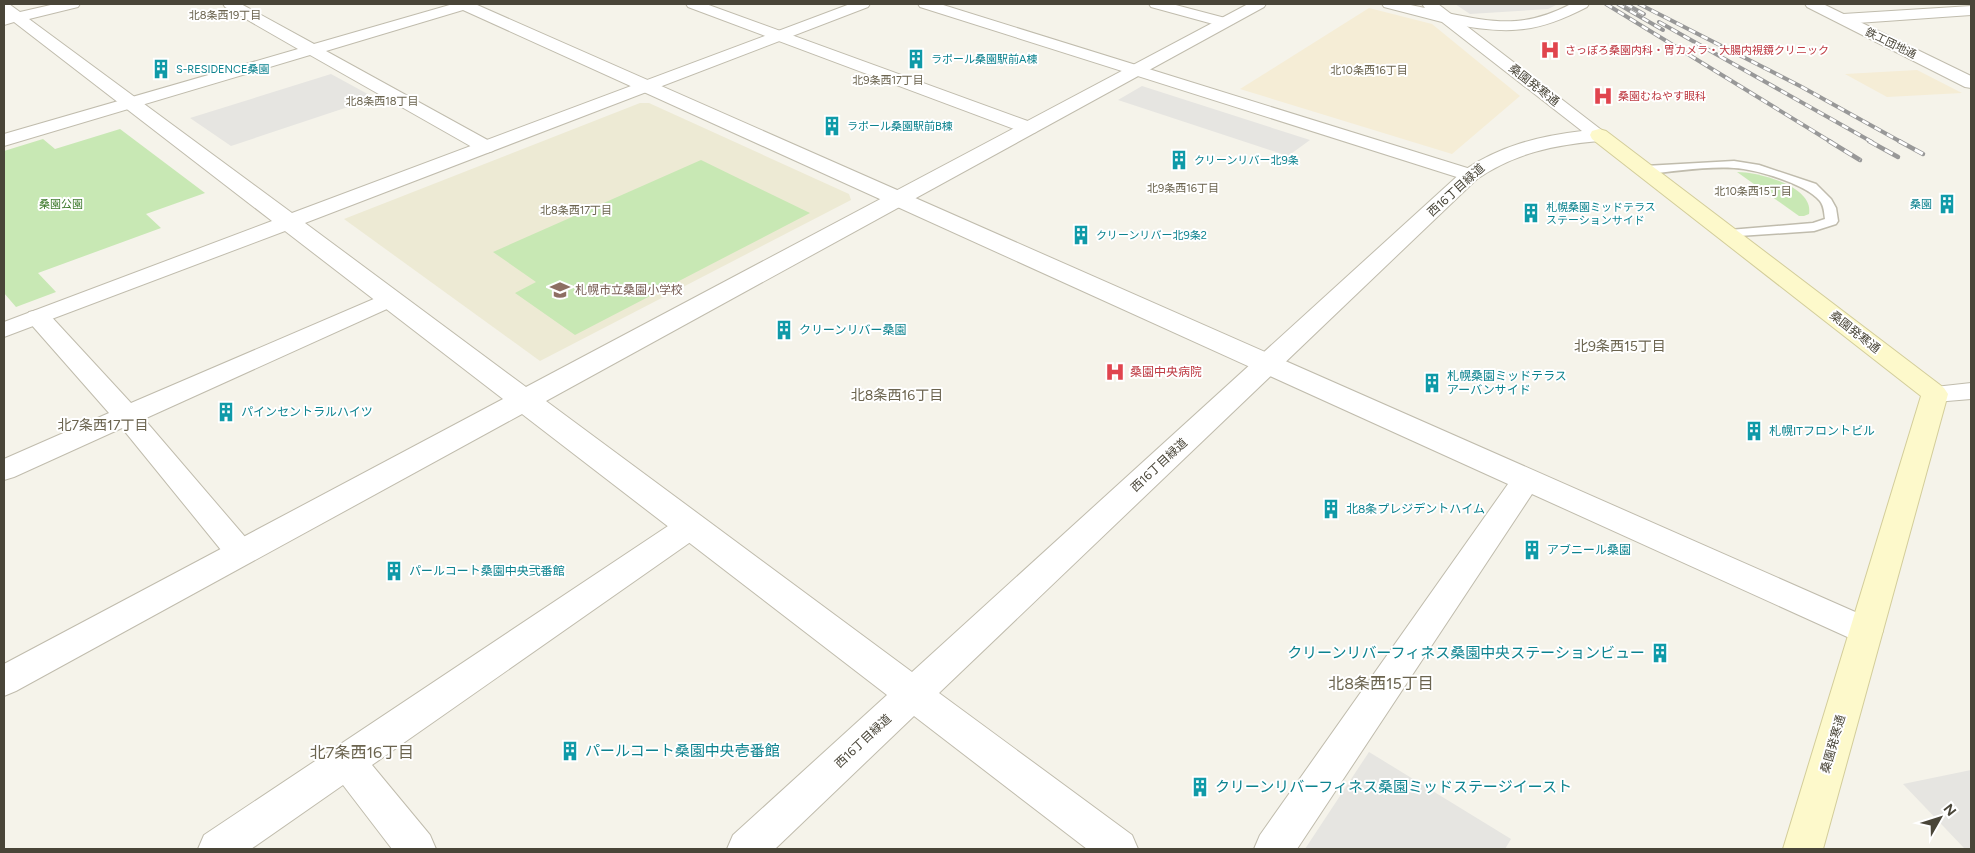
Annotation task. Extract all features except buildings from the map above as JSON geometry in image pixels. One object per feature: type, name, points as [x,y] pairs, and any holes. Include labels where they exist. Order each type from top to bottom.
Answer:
[{"type":"main road","name":"桑園発寒通","points":[[1599,135],[1934,394],[1803,849]]},
{"type":"street","points":[[8,15],[73,4]]},
{"type":"street","points":[[230,4],[486,147]]},
{"type":"street","points":[[4,140],[465,4],[1866,631]]},
{"type":"street","points":[[693,4],[1029,128]]},
{"type":"street","points":[[4,330],[863,4]]},
{"type":"street","points":[[925,4],[1470,175]]},
{"type":"street","points":[[1156,4],[1224,22]]},
{"type":"street","points":[[4,681],[1259,4]]},
{"type":"street","name":"桑園発寒通","points":[[1389,4],[1448,18],[1599,135]]},
{"type":"street","points":[[1429,4],[1448,18],[1481,24],[1532,24],[1552,19],[1582,4]]},
{"type":"street","name":"鉄工団地通","points":[[1812,4],[1971,82]]},
{"type":"street","points":[[1843,19],[1971,10]]},
{"type":"street","points":[[8,15],[130,103],[1118,849]]},
{"type":"street","name":"西16丁目緑道","points":[[747,849],[1470,175],[1498,156],[1521,148],[1572,137],[1599,135]]},
{"type":"street","points":[[4,470],[390,299]]},
{"type":"street","points":[[38,317],[127,416],[241,553]]},
{"type":"street","points":[[1934,394],[1971,391]]},
{"type":"street","points":[[1274,849],[1527,479]]},
{"type":"street","points":[[218,849],[691,526]]},
{"type":"street","points":[[347,762],[416,849]]},
{"type":"lane","points":[[1645,170],[1734,164],[1755,166],[1812,187],[1825,199],[1833,216],[1832,221],[1814,227],[1729,234]]},
{"type":"shaded area","points":[[1455,4],[1558,4],[1548,9],[1470,14]]},
{"type":"shaded area","points":[[1369,8],[1432,24],[1520,96],[1452,154],[1240,89]]},
{"type":"shaded area","points":[[1917,70],[1962,93],[1887,97],[1845,74]]},
{"type":"shaded area","points":[[331,74],[375,98],[231,146],[190,118]]},
{"type":"shaded area","points":[[1142,86],[1310,140],[1288,156],[1118,100]]},
{"type":"shaded area","name":"札幌市立桑園小学校","points":[[640,103],[649,103],[849,194],[851,200],[540,361],[344,219]]},
{"type":"shaded area","points":[[1369,752],[1511,839],[1505,849],[1305,849]]},
{"type":"shaded area","points":[[1971,770],[1971,849],[1965,849],[1903,784]]},
{"type":"green space","name":"桑園公園","points":[[120,129],[205,193],[146,214],[161,228],[38,273],[56,292],[16,307],[4,293],[4,151],[43,139],[55,149]]},
{"type":"green space","points":[[701,160],[810,213],[575,335],[515,293],[536,282],[493,252]]},
{"type":"green space","points":[[1737,172],[1770,178],[1794,188],[1803,196],[1808,204],[1809,214],[1799,216]]},
{"type":"railway","points":[[1606,4],[1831,142]]},
{"type":"railway","points":[[1618,4],[1663,30]]},
{"type":"railway","points":[[1626,4],[1644,14]]},
{"type":"railway","points":[[1639,4],[1800,86],[1901,142]]},
{"type":"railway","points":[[1659,22],[1872,142]]},
{"type":"railway","points":[[1829,141],[1860,160]]},
{"type":"railway","points":[[1869,141],[1898,157]]},
{"type":"railway","points":[[1899,141],[1923,154]]},
{"type":"place","name":"さっぽろ桑園内科・胃カメラ・大腸内視鏡クリニック","points":[[1550,50]]},
{"type":"place","name":"ラポール桑園駅前A棟","points":[[916,59]]},
{"type":"place","name":"S-RESIDENCE桑園","points":[[161,69]]},
{"type":"place","name":"桑園むねやす眼科","points":[[1603,96]]},
{"type":"place","name":"ラポール桑園駅前B棟","points":[[832,126]]},
{"type":"place","name":"クリーンリバー北9条","points":[[1179,160]]},
{"type":"place","name":"桑園","points":[[1947,204]]},
{"type":"place","name":"札幌桑園ミッドテラス ステーションサイド","points":[[1531,213]]},
{"type":"place","name":"クリーンリバー北9条2","points":[[1081,235]]},
{"type":"place","name":"札幌市立桑園小学校","points":[[560,290]]},
{"type":"place","name":"クリーンリバー桑園","points":[[784,330]]},
{"type":"place","name":"桑園中央病院","points":[[1115,372]]},
{"type":"place","name":"札幌桑園ミッドテラス アーバンサイド","points":[[1432,383]]},
{"type":"place","name":"パインセントラルハイツ","points":[[226,412]]},
{"type":"place","name":"札幌ITフロントビル","points":[[1754,431]]},
{"type":"place","name":"北8条プレジデントハイム","points":[[1331,509]]},
{"type":"place","name":"アブニール桑園","points":[[1532,550]]},
{"type":"place","name":"パールコート桑園中央弐番館","points":[[394,571]]},
{"type":"place","name":"クリーンリバーフィネス桑園中央ステーションビュー","points":[[1660,653]]},
{"type":"place","name":"パールコート桑園中央壱番館","points":[[570,751]]},
{"type":"place","name":"クリーンリバーフィネス桑園ミッドステージイースト","points":[[1200,787]]},
{"type":"district","name":"北8条西19丁目","points":[[225,15]]},
{"type":"district","name":"北10条西16丁目","points":[[1369,70]]},
{"type":"district","name":"北9条西17丁目","points":[[888,80]]},
{"type":"district","name":"北8条西18丁目","points":[[382,101]]},
{"type":"district","name":"北9条西16丁目","points":[[1183,188]]},
{"type":"district","name":"北10条西15丁目","points":[[1753,191]]},
{"type":"district","name":"北8条西17丁目","points":[[576,210]]},
{"type":"district","name":"北9条西15丁目","points":[[1620,346]]},
{"type":"district","name":"北8条西16丁目","points":[[897,395]]},
{"type":"district","name":"北7条西17丁目","points":[[103,425]]},
{"type":"district","name":"北8条西15丁目","points":[[1381,683]]},
{"type":"district","name":"北7条西16丁目","points":[[362,752]]}]
